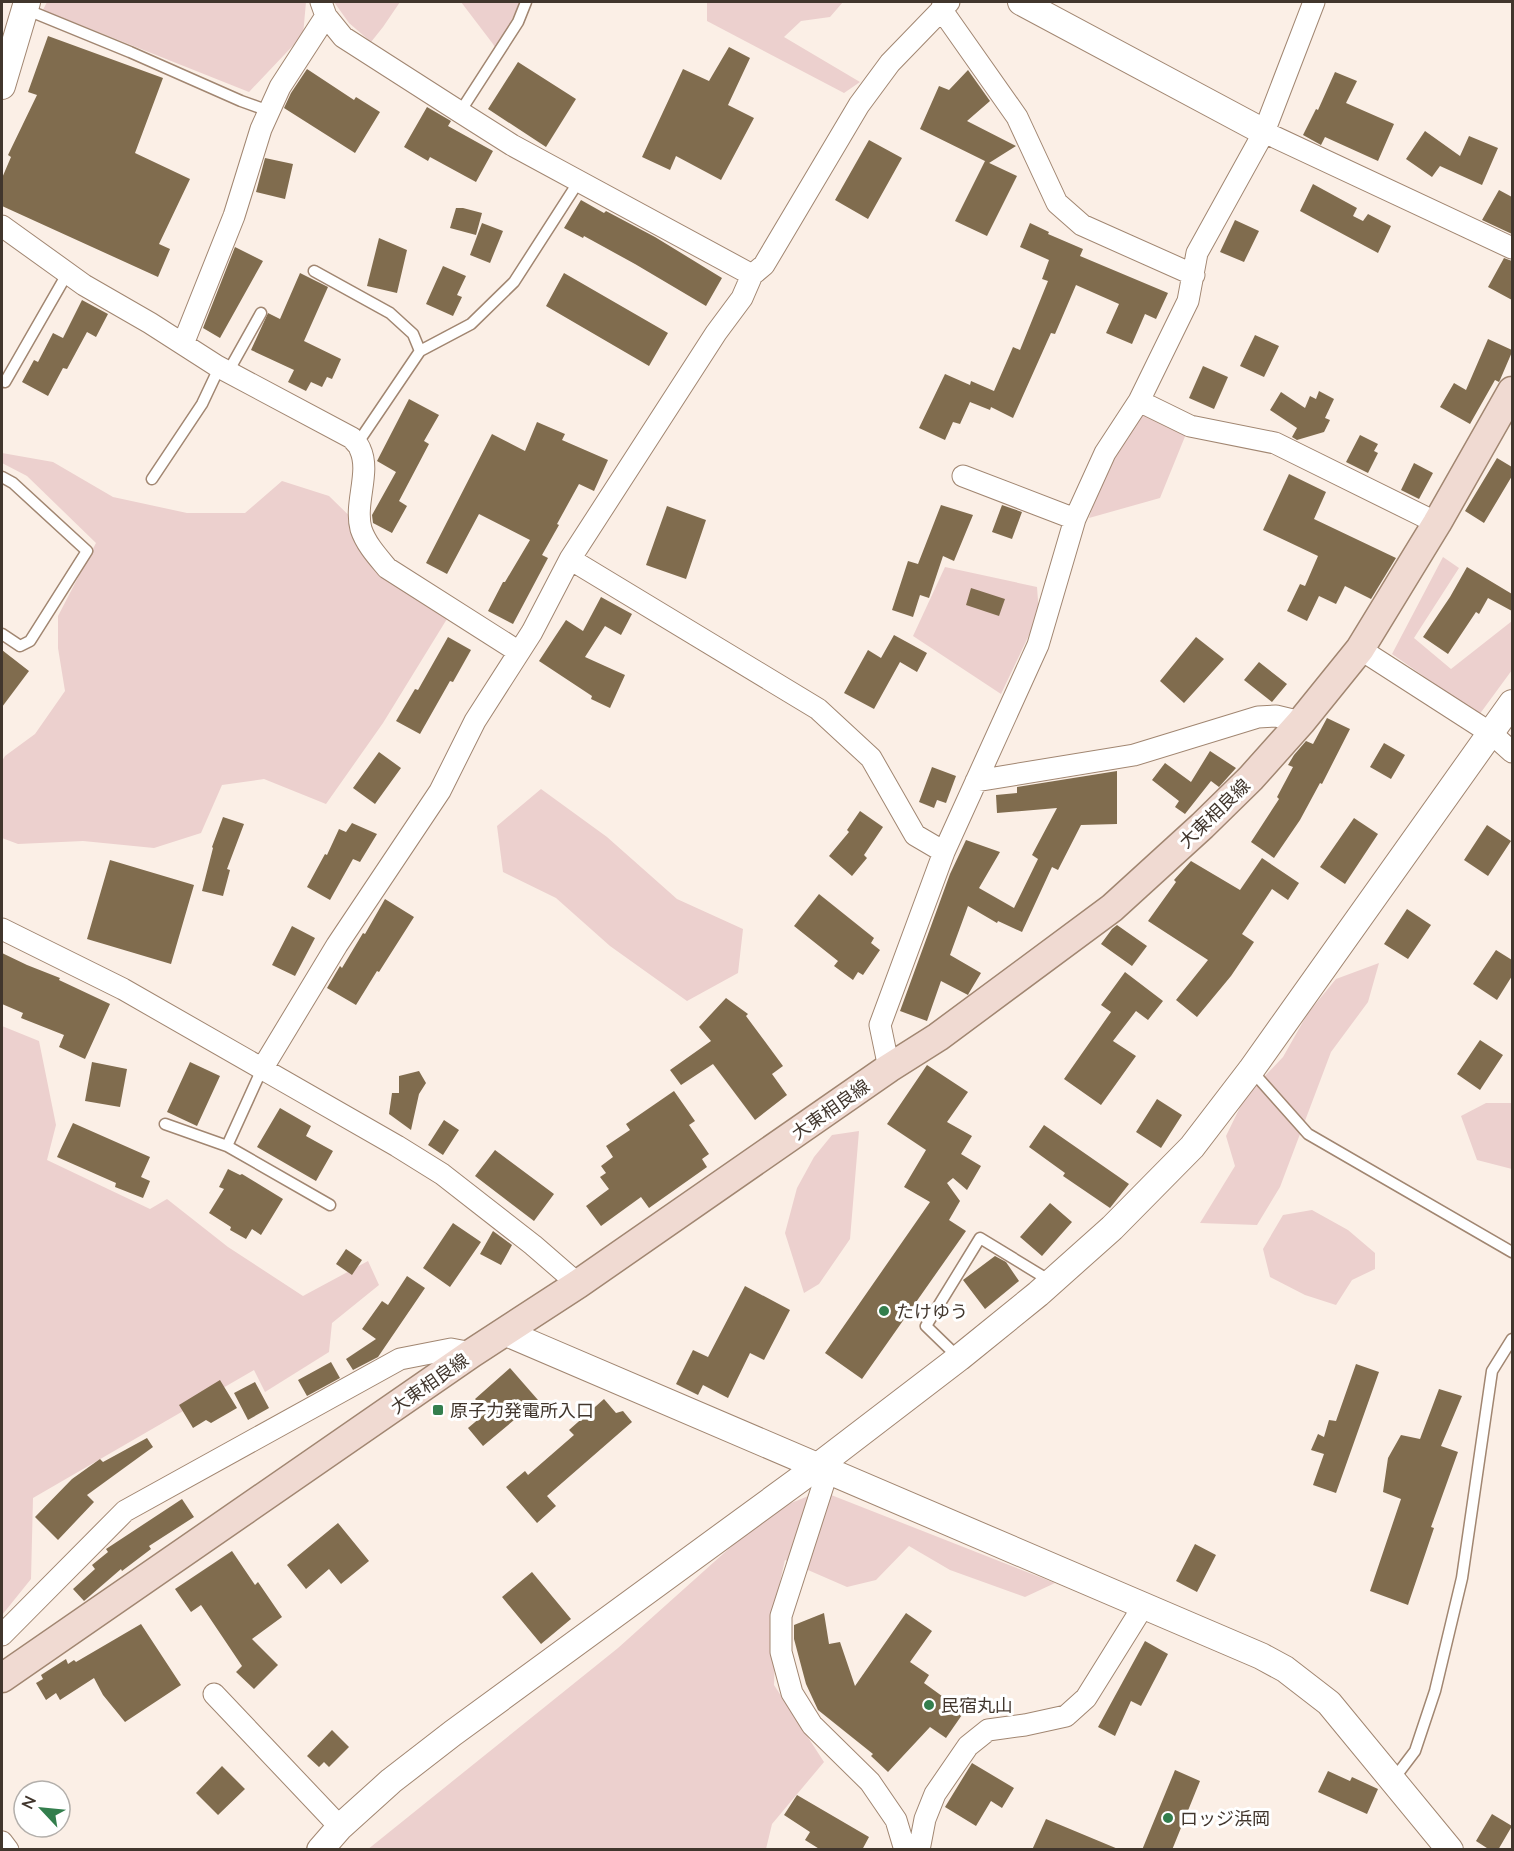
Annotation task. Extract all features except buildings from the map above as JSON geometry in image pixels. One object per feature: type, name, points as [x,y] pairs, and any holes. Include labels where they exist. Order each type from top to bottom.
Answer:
[{"type":"main road","name":"大東相良線","points":[[2,1678],[472,1353],[578,1284],[889,1068],[938,1037],[1112,908],[1251,778],[1301,722],[1360,649],[1437,523],[1512,391]]},
{"type":"street","points":[[1021,2],[1264,132],[1512,248]]},
{"type":"street","points":[[889,1068],[880,1025],[944,852],[1038,645],[1076,519],[1105,453],[1139,401],[1188,301],[1197,253],[1264,132],[1314,2]]},
{"type":"street","points":[[2,86],[26,5]]},
{"type":"street","points":[[262,1068],[337,945],[440,791],[475,721],[532,632],[570,559],[716,333],[742,298],[752,275],[764,265],[860,105],[890,63],[945,5],[1017,117],[1058,203],[1082,225],[1194,274]]},
{"type":"street","points":[[183,344],[234,216],[261,129],[280,87],[323,9],[343,38],[512,145],[752,275]]},
{"type":"street","points":[[2,226],[67,274],[224,370],[352,438],[360,448],[364,464],[359,512],[362,529],[370,549],[387,568],[519,652]]},
{"type":"street","points":[[1139,401],[1190,426],[1275,442],[1437,523]]},
{"type":"street","points":[[963,476],[1076,519]]},
{"type":"street","points":[[570,559],[818,709],[871,758],[915,835],[944,852]]},
{"type":"street","points":[[1360,649],[1491,734],[1512,752]]},
{"type":"street","points":[[320,1850],[340,1827],[391,1781],[453,1733],[823,1468],[1052,1282],[1112,1228],[1192,1147],[1251,1070],[1512,703]]},
{"type":"street","points":[[976,781],[1134,754],[1258,717],[1276,716],[1301,722]]},
{"type":"street","points":[[2,929],[123,989],[397,1146],[442,1174],[533,1245],[578,1284]]},
{"type":"street","points":[[504,1332],[1144,1605],[1261,1656],[1285,1669],[1329,1703],[1450,1850]]},
{"type":"street","points":[[2,1635],[125,1510],[400,1359],[451,1349],[472,1353]]},
{"type":"street","points":[[823,1468],[781,1616],[781,1653],[792,1693],[812,1725],[870,1782],[896,1820],[905,1850]]},
{"type":"street","points":[[919,1850],[925,1819],[934,1794],[968,1746],[988,1730],[1066,1716],[1086,1698],[1144,1605]]},
{"type":"street","points":[[214,1694],[340,1827]]},
{"type":"street","points":[[2,1842],[8,1850]]},
{"type":"lane","points":[[460,112],[518,22],[526,2]]},
{"type":"lane","points":[[26,5],[241,102],[270,111]]},
{"type":"lane","points":[[357,444],[420,351],[471,324],[514,282],[579,181]]},
{"type":"lane","points":[[314,271],[390,313],[413,333],[420,351]]},
{"type":"lane","points":[[6,382],[67,274]]},
{"type":"lane","points":[[152,479],[261,313]]},
{"type":"lane","points":[[2,477],[13,483],[87,552],[30,640],[20,646],[2,634]]},
{"type":"lane","points":[[226,1146],[262,1068]]},
{"type":"lane","points":[[1251,1070],[1308,1134],[1512,1252]]},
{"type":"lane","points":[[165,1124],[226,1146],[330,1205]]},
{"type":"lane","points":[[959,1358],[926,1326],[980,1238],[1052,1282]]},
{"type":"lane","points":[[1393,1780],[1415,1751],[1435,1691],[1462,1578],[1492,1371],[1512,1339]]},
{"type":"shaded area","points":[[47,2],[306,2],[303,35],[249,92],[43,10]]},
{"type":"shaded area","points":[[334,2],[400,2],[371,42],[349,23]]},
{"type":"shaded area","points":[[461,2],[520,2],[497,51],[493,44]]},
{"type":"shaded area","points":[[707,2],[843,2],[830,17],[801,21],[784,37],[860,82],[844,93],[707,21]]},
{"type":"shaded area","points":[[1145,409],[1186,434],[1160,498],[1089,518],[1106,465]]},
{"type":"shaded area","points":[[2,453],[53,462],[113,497],[187,513],[245,513],[282,481],[329,496],[450,614],[383,723],[326,804],[264,779],[222,785],[201,833],[154,848],[83,841],[18,844],[2,838],[2,761],[5,756],[35,734],[65,691],[58,648],[58,616],[96,543],[27,476],[2,463]]},
{"type":"shaded area","points":[[1443,557],[1459,568],[1414,638],[1451,669],[1512,621],[1512,670],[1479,715],[1392,654]]},
{"type":"shaded area","points":[[945,567],[1037,587],[1039,614],[1001,694],[913,636]]},
{"type":"shaded area","points":[[541,789],[607,837],[677,899],[743,929],[738,973],[687,1001],[610,946],[556,898],[503,872],[497,826]]},
{"type":"shaded area","points":[[1379,963],[1368,1002],[1331,1052],[1280,1187],[1257,1225],[1200,1223],[1235,1166],[1226,1136],[1245,1097],[1283,1057],[1308,1013],[1336,979]]},
{"type":"shaded area","points":[[2,1026],[39,1041],[56,1125],[47,1160],[150,1209],[167,1199],[228,1247],[303,1296],[368,1261],[379,1285],[332,1323],[329,1352],[265,1392],[254,1370],[33,1498],[31,1579],[2,1615]]},
{"type":"shaded area","points":[[1486,1103],[1512,1103],[1512,1169],[1477,1160],[1461,1116]]},
{"type":"shaded area","points":[[859,1131],[850,1239],[819,1284],[804,1293],[785,1233],[797,1188],[814,1157],[832,1135]]},
{"type":"shaded area","points":[[1312,1210],[1348,1230],[1375,1253],[1375,1269],[1352,1280],[1336,1305],[1305,1295],[1270,1277],[1263,1249],[1283,1215]]},
{"type":"shaded area","points":[[821,1491],[1055,1583],[1025,1597],[950,1570],[909,1546],[876,1580],[847,1587],[785,1560],[777,1595],[774,1685],[824,1762],[772,1824],[766,1849],[367,1850],[618,1648],[771,1511]]},
{"type":"place","name":"たけゆう","points":[[884,1311]]},
{"type":"place","name":"原子力発電所入口","points":[[438,1410]]},
{"type":"place","name":"民宿丸山","points":[[929,1705]]},
{"type":"place","name":"ロッジ浜岡","points":[[1168,1818]]}]
